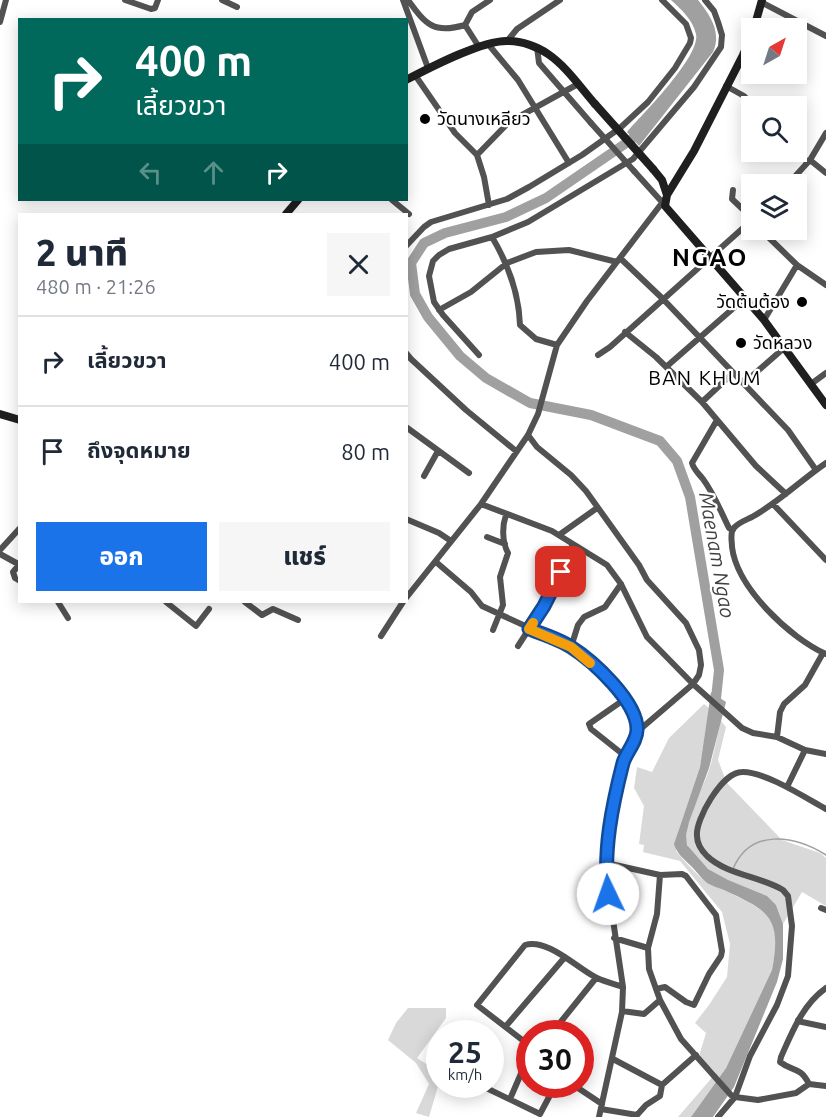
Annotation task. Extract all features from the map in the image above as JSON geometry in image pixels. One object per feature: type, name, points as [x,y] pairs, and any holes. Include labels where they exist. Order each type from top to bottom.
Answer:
[{"type":"main road","points":[[757,18],[761,1]]},
{"type":"main road","points":[[411,78],[483,46],[508,40],[537,47],[560,64],[662,180],[665,206],[764,320],[826,405]]},
{"type":"main road","points":[[665,199],[694,151],[741,57]]},
{"type":"main road","points":[[287,213],[297,201]]},
{"type":"main road","points":[[0,414],[18,419]]},
{"type":"street","points":[[0,22],[6,0]]},
{"type":"street","points":[[125,0],[151,9],[155,8],[158,0]]},
{"type":"street","points":[[222,0],[237,7]]},
{"type":"street","points":[[403,0],[428,69]]},
{"type":"street","points":[[408,0],[437,29],[444,30],[465,25],[472,12],[489,0]]},
{"type":"street","points":[[508,40],[517,29],[560,0]]},
{"type":"street","points":[[408,244],[431,222],[507,199],[569,164],[620,128],[648,102],[669,76],[690,43],[690,32],[686,24],[662,0]]},
{"type":"street","points":[[479,355],[434,302],[429,276],[433,261],[449,249],[492,237],[528,222],[633,159],[694,87],[721,47],[722,35],[714,10],[705,0]]},
{"type":"street","points":[[761,1],[826,36]]},
{"type":"street","points":[[465,25],[518,80],[569,164]]},
{"type":"street","points":[[408,596],[481,504],[528,435],[537,414],[557,345],[665,199],[634,171],[539,63],[537,47]]},
{"type":"street","points":[[411,78],[477,155],[489,205]]},
{"type":"street","points":[[477,155],[509,122],[578,84]]},
{"type":"street","points":[[726,86],[744,96]]},
{"type":"street","points":[[797,174],[809,161],[826,133]]},
{"type":"street","points":[[809,161],[826,173]]},
{"type":"street","points":[[733,190],[732,199],[741,208]]},
{"type":"street","points":[[393,201],[408,213]]},
{"type":"street","points":[[598,355],[610,347],[741,229]]},
{"type":"street","points":[[492,237],[507,263],[519,304],[520,325],[536,339],[557,345]]},
{"type":"street","points":[[771,240],[797,265],[826,285]]},
{"type":"street","points":[[439,310],[471,292],[507,263],[536,252],[568,250],[618,260],[663,299],[744,383],[788,430],[816,470]]},
{"type":"street","points":[[764,320],[797,265]]},
{"type":"street","points":[[666,367],[745,298]]},
{"type":"street","points":[[625,332],[702,402],[756,466],[786,494]]},
{"type":"street","points":[[744,383],[784,348]]},
{"type":"street","points":[[408,355],[466,410],[516,451]]},
{"type":"street","points":[[702,402],[733,373]]},
{"type":"street","points":[[811,384],[826,373]]},
{"type":"street","points":[[717,420],[692,463],[693,468],[709,489],[729,528],[733,530]]},
{"type":"street","points":[[408,428],[469,473]]},
{"type":"street","points":[[528,435],[541,451],[578,482],[639,565],[647,580],[686,623],[699,650],[701,665],[699,675],[693,684],[637,732],[626,756],[612,805],[606,873],[623,987],[622,1011],[599,1117]]},
{"type":"street","points":[[424,476],[438,451]]},
{"type":"street","points":[[777,737],[780,712],[784,704],[805,685],[824,653],[788,628],[756,596],[737,565],[733,552],[733,530],[773,504],[826,463]]},
{"type":"street","points":[[481,504],[559,535],[607,565],[621,584],[647,637],[701,692],[742,728],[753,733],[777,737],[806,750],[826,754]]},
{"type":"street","points":[[773,504],[826,560]]},
{"type":"street","points":[[559,535],[597,508]]},
{"type":"street","points":[[493,630],[501,613],[500,577],[508,552],[505,544],[506,515]]},
{"type":"street","points":[[408,520],[439,533],[451,541]]},
{"type":"street","points":[[18,530],[0,552],[18,564]]},
{"type":"street","points":[[487,537],[505,544]]},
{"type":"street","points":[[518,646],[544,606],[573,544]]},
{"type":"street","points":[[436,562],[471,592],[482,606],[571,647],[607,676],[635,714],[637,732]]},
{"type":"street","points":[[18,566],[13,574],[18,579]]},
{"type":"street","points":[[571,647],[578,625],[584,617],[605,607],[621,584]]},
{"type":"street","points":[[59,603],[68,618]]},
{"type":"street","points":[[246,603],[262,615],[273,609],[298,620]]},
{"type":"street","points":[[381,636],[402,603]]},
{"type":"street","points":[[175,604],[196,626],[209,609]]},
{"type":"street","points":[[625,699],[589,724],[591,729],[626,756]]},
{"type":"street","points":[[787,787],[806,750]]},
{"type":"street","points":[[718,1117],[733,1096],[750,1056],[777,1005],[788,976],[792,926],[788,896],[783,890],[718,864],[699,846],[696,834],[705,810],[720,784],[736,772],[743,771],[787,787],[826,809]]},
{"type":"street","points":[[606,863],[660,875],[682,874],[686,876],[716,915],[722,954],[694,1005],[664,987],[656,989]]},
{"type":"street","points":[[660,875],[657,914],[648,948],[649,969],[660,999],[681,1039],[733,1096],[758,1100],[796,1093],[808,1084],[826,1086]]},
{"type":"street","points":[[614,938],[648,948]]},
{"type":"street","points":[[516,1034],[477,1005],[525,945],[538,945],[565,957],[596,978],[623,987]]},
{"type":"street","points":[[506,1026],[565,957]]},
{"type":"street","points":[[562,1020],[596,978]]},
{"type":"street","points":[[808,1084],[803,1073],[780,1062],[787,1041],[798,1020],[815,996],[826,988]]},
{"type":"street","points":[[622,1011],[644,1014],[660,999]]},
{"type":"street","points":[[798,1020],[826,1027]]},
{"type":"street","points":[[590,1098],[602,1107],[637,1115],[651,1101],[657,1099],[662,1085],[696,1054]]},
{"type":"street","points":[[613,1059],[662,1085]]},
{"type":"street","points":[[510,1099],[516,1084]]},
{"type":"street","points":[[504,1096],[540,1114],[549,1098]]},
{"type":"shaded area","points":[[671,0],[698,0],[713,24],[715,45],[713,52],[639,146],[627,132],[669,85],[695,44],[696,34],[692,24]]},
{"type":"shaded area","points":[[711,692],[726,702],[709,768],[689,822],[686,835],[687,845],[708,869],[767,896],[776,905],[783,924],[783,959],[777,982],[734,1087],[713,1117],[691,1117],[726,1068],[772,970],[775,952],[775,938],[769,918],[752,904],[707,883],[681,856],[674,844],[700,767]]},
{"type":"shaded area","points":[[704,704],[709,708],[700,767],[678,832],[676,851],[706,882],[743,899],[763,912],[774,928],[775,953],[772,970],[726,1068],[691,1117],[678,1117],[716,1073],[699,1056],[706,1033],[695,1023],[727,977],[730,944],[722,912],[680,861],[643,852],[644,845],[639,844],[644,806],[634,788],[637,767],[652,772],[669,738]]},
{"type":"shaded area","points":[[721,721],[726,727],[718,760],[727,783],[782,840],[820,853],[826,858],[826,906],[802,892],[783,924],[776,905],[725,880],[692,854],[687,844],[687,827],[709,770]]},
{"type":"shaded area","points":[[408,1008],[446,1008],[445,1020],[426,1020],[426,1046],[417,1058],[426,1064],[426,1079],[416,1063],[388,1040],[396,1023]]},
{"type":"shaded area","points":[[426,1091],[426,1098],[435,1098],[429,1117],[416,1113]]},
{"type":"waterway","name":"Maenam Ngao","points":[[635,137],[546,198],[506,217],[445,233],[424,243],[411,263],[415,294],[428,317],[460,356],[486,378],[530,403],[591,415],[660,441],[677,461],[690,497],[719,670],[715,708]]},
{"type":"waterway","points":[[733,869],[750,847],[761,841],[774,839],[800,843],[826,855]]},
{"type":"slow traffic","points":[[533,623],[529,629],[571,647],[590,663]]},
{"type":"place","name":"วัดนางเหลียว","points":[[425,119]]},
{"type":"place","name":"วัดต้นต้อง","points":[[802,302]]},
{"type":"place","name":"วัดหลวง","points":[[741,343]]},
{"type":"district","name":"NGAO","points":[[710,258]]},
{"type":"district","name":"BAN KHUM","points":[[705,378]]},
{"type":"route","points":[[561,572],[544,606],[529,629],[571,647],[607,676],[633,710],[636,719],[637,732],[626,756],[612,805],[606,873],[608,894]]}]
